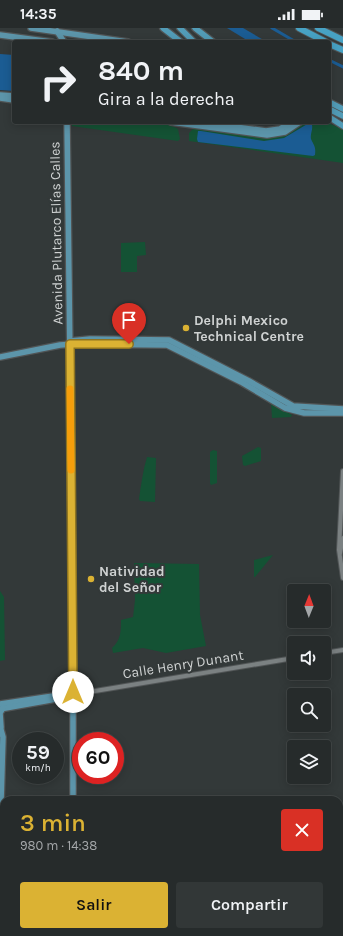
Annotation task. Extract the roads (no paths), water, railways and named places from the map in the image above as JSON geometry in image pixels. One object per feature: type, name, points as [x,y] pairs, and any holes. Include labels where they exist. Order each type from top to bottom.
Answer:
[{"type":"highway","points":[[163,28],[178,40]]},
{"type":"highway","points":[[180,28],[192,40]]},
{"type":"highway","points":[[195,28],[210,40]]},
{"type":"highway","points":[[299,28],[322,40]]},
{"type":"highway","points":[[318,28],[343,40]]},
{"type":"highway","points":[[331,45],[343,50]]},
{"type":"highway","points":[[331,103],[343,109]]},
{"type":"highway","points":[[331,111],[343,116]]},
{"type":"highway","points":[[331,120],[341,125]]},
{"type":"main road","points":[[31,28],[114,40]]},
{"type":"main road","points":[[57,32],[63,40]]},
{"type":"main road","points":[[0,35],[37,40]]},
{"type":"main road","points":[[91,40],[94,37]]},
{"type":"main road","points":[[0,95],[12,96]]},
{"type":"main road","points":[[0,98],[12,100]]},
{"type":"main road","name":"Avenida Plutarco Elías Calles","points":[[67,124],[74,694],[73,796]]},
{"type":"main road","points":[[186,124],[267,135],[285,132],[297,124]]},
{"type":"main road","points":[[214,124],[266,131],[280,129],[289,124]]},
{"type":"main road","points":[[0,357],[90,339],[166,340],[172,341],[249,381],[292,406],[343,414]]},
{"type":"main road","points":[[102,344],[105,342],[124,342],[125,340]]},
{"type":"main road","points":[[162,344],[163,342],[169,343],[188,352],[193,352]]},
{"type":"main road","points":[[70,343],[162,344],[170,346],[221,372],[285,408],[297,412],[343,409]]},
{"type":"main road","name":"Calle Henry Dunant","points":[[1,707],[74,694]]},
{"type":"main road","points":[[1,707],[0,727],[3,737],[1,796]]},
{"type":"street","points":[[342,553],[339,550],[343,471]]},
{"type":"street","points":[[343,538],[343,578]]},
{"type":"street","points":[[331,652],[343,650]]},
{"type":"street","name":"Calle Henry Dunant","points":[[74,694],[287,659]]},
{"type":"water","points":[[227,28],[243,28],[264,40],[247,40]]},
{"type":"water","points":[[0,54],[12,55],[12,91],[0,90]]},
{"type":"water","points":[[307,124],[310,124],[312,125],[311,139],[315,150],[315,155],[313,156],[198,142],[197,139],[198,131],[264,141],[284,138]]},
{"type":"waterway","points":[[272,28],[293,40]]},
{"type":"waterway","points":[[331,61],[343,67]]},
{"type":"place","name":"Delphi Mexico Technical Centre","points":[[186,328]]},
{"type":"place","name":"Natividad del Señor","points":[[91,579]]}]
